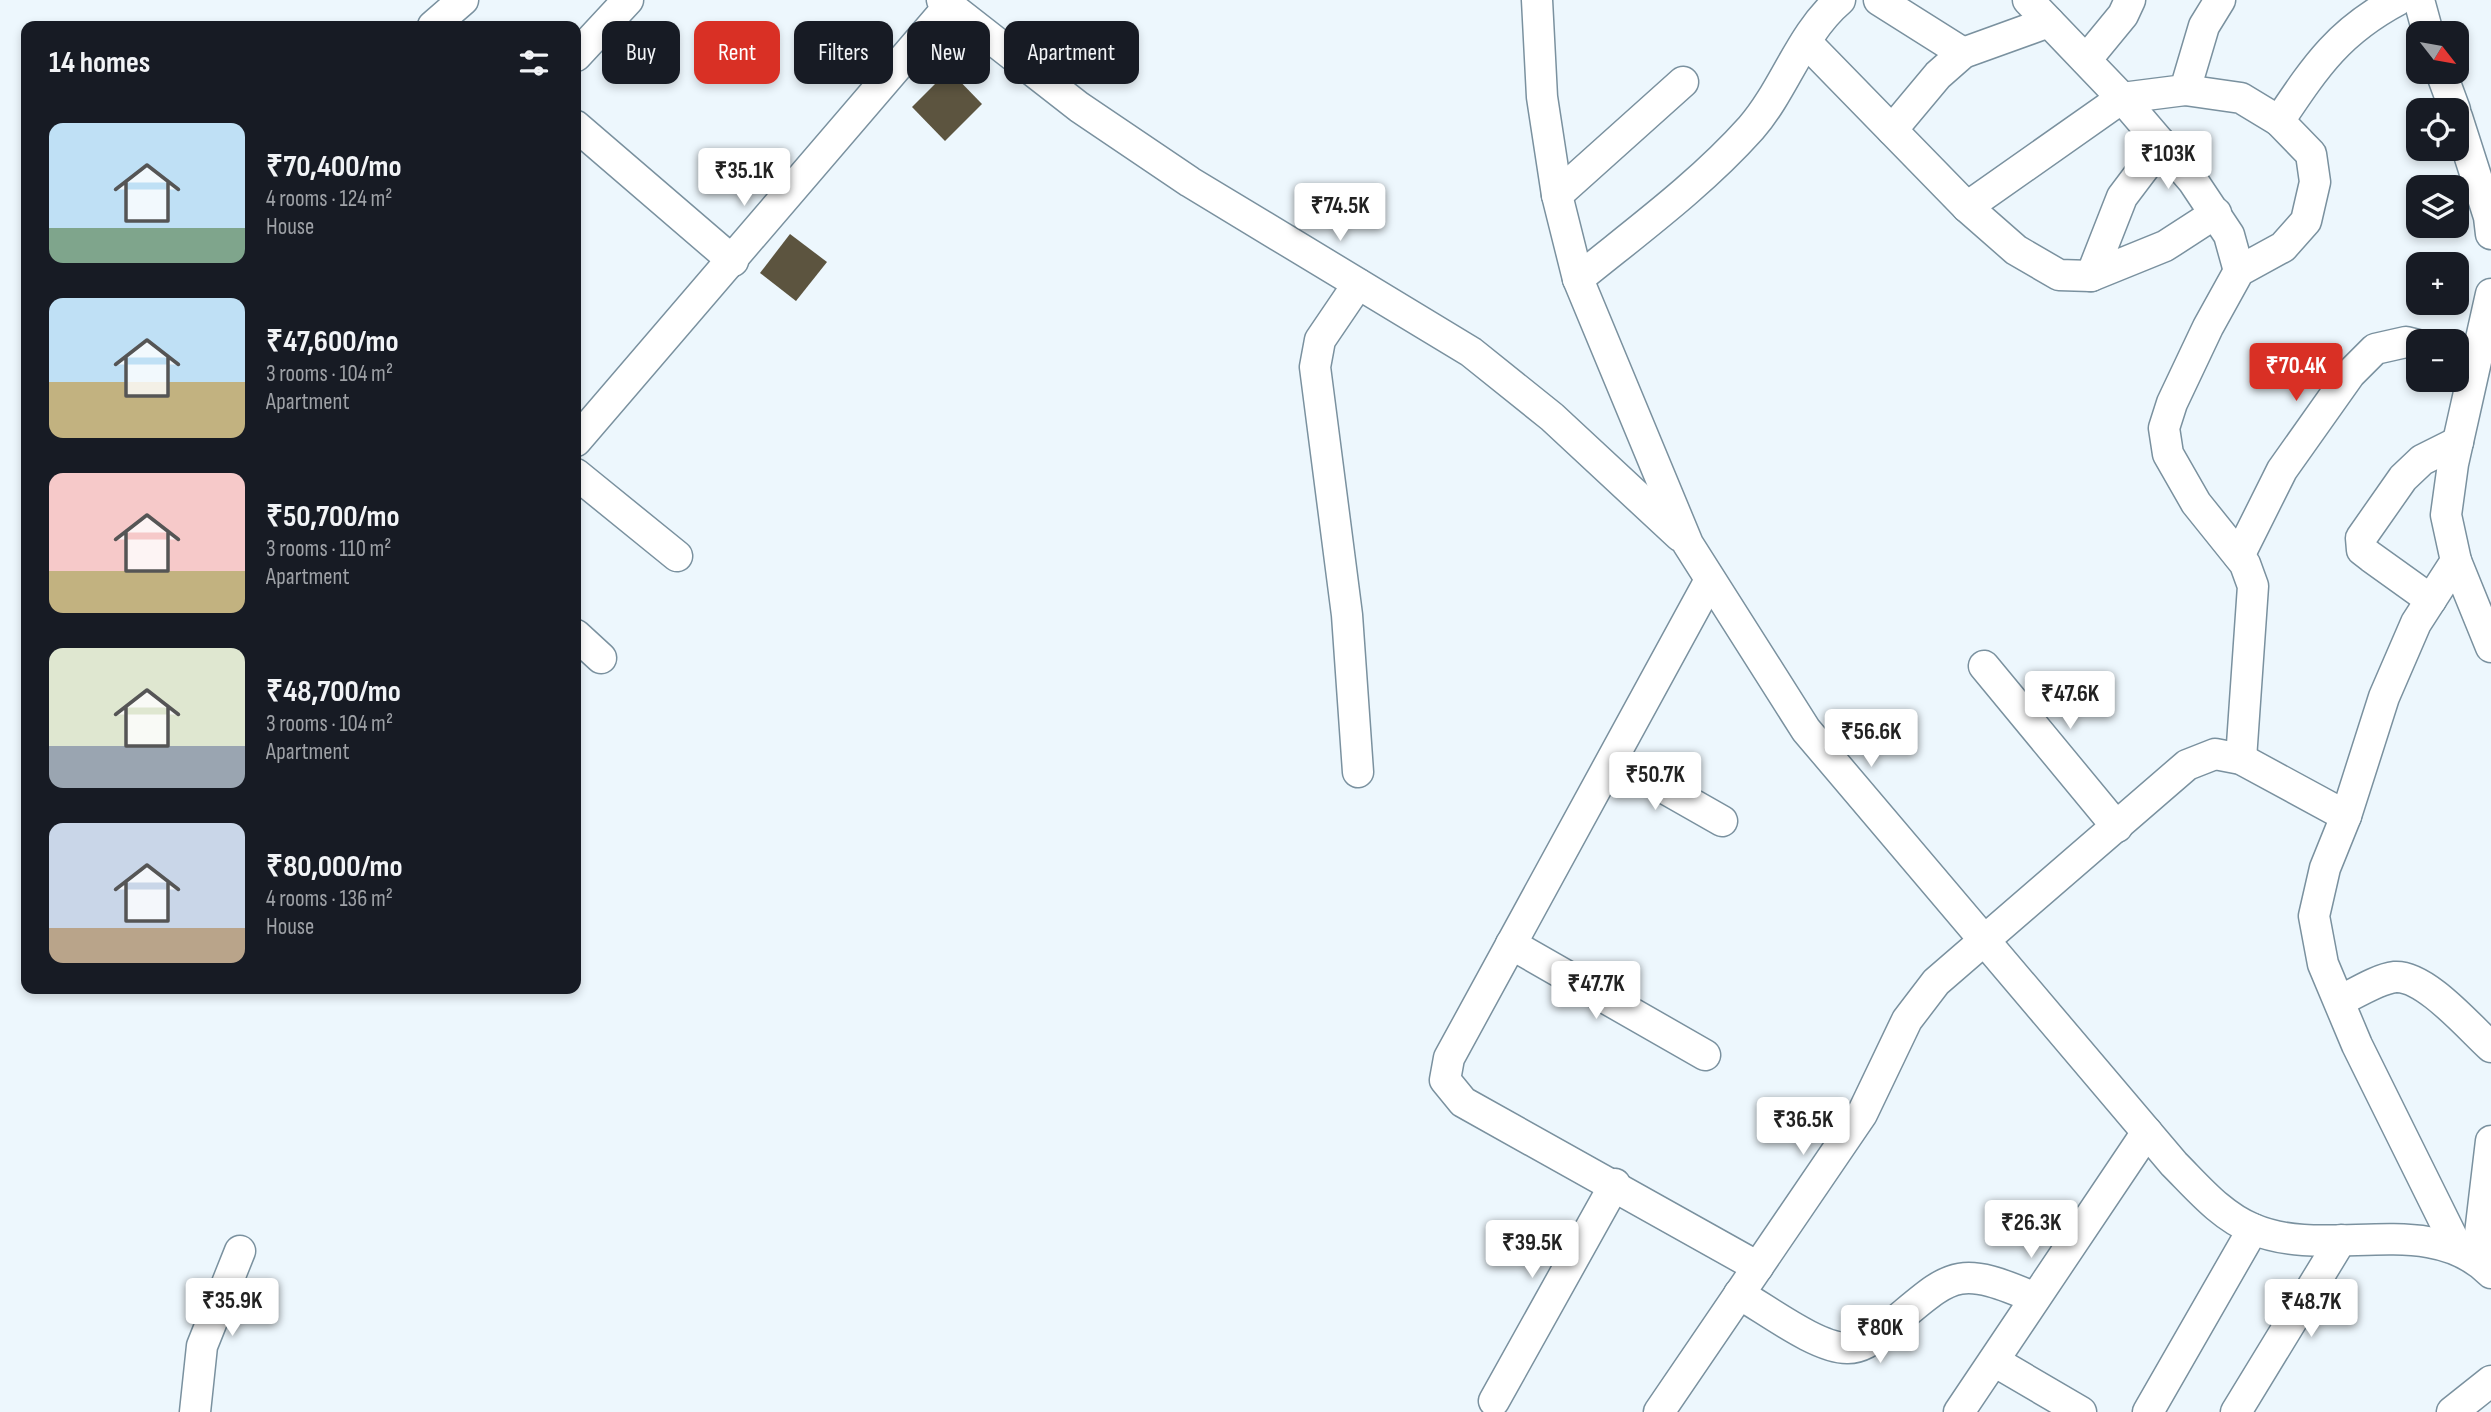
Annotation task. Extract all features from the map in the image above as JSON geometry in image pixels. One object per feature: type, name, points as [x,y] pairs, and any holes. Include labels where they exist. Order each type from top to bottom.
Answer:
[{"type":"street","points":[[1537,0],[1542,97],[1557,195],[1578,279],[1688,544],[1806,730],[2147,1132],[2218,1207],[2253,1229],[2289,1239],[2433,1242],[2475,1260]]},
{"type":"street","points":[[1578,279],[1728,152],[1754,125],[1806,42],[1840,0]]},
{"type":"street","points":[[1879,0],[1963,53]]},
{"type":"street","points":[[2028,0],[2122,98],[2216,213],[2229,235],[2239,271]]},
{"type":"street","points":[[2086,60],[2123,15],[2130,0]]},
{"type":"street","points":[[2185,90],[2204,26],[2220,0]]},
{"type":"street","points":[[2279,121],[2333,46],[2355,25],[2398,0]]},
{"type":"street","points":[[2419,0],[2425,21]]},
{"type":"street","points":[[581,50],[620,3]]},
{"type":"street","points":[[581,435],[733,261],[945,3],[1079,107],[1190,183],[1471,352],[1552,417],[1688,544]]},
{"type":"street","points":[[1892,130],[1938,75],[1963,53],[2049,22]]},
{"type":"street","points":[[1806,42],[1966,207],[2016,250],[2059,275],[2091,276],[2165,246],[2216,213]]},
{"type":"street","points":[[1557,195],[1684,82]]},
{"type":"street","points":[[1966,207],[2122,98],[2185,90],[2241,98],[2279,121],[2311,154],[2315,182],[2306,221],[2283,247],[2239,271],[2208,327],[2172,403],[2164,428],[2168,454],[2190,493],[2239,556],[2253,586],[2241,759]]},
{"type":"street","points":[[581,130],[733,261]]},
{"type":"street","points":[[2091,276],[2122,197],[2162,144]]},
{"type":"street","points":[[2469,154],[2489,217],[2491,234]]},
{"type":"street","points":[[1358,772],[1346,615],[1315,368],[1320,340],[1359,284]]},
{"type":"street","points":[[2469,351],[2491,294]]},
{"type":"street","points":[[2239,556],[2283,470],[2350,374],[2375,349],[2406,342]]},
{"type":"street","points":[[2464,392],[2446,515],[2456,561],[2483,606],[2491,647]]},
{"type":"street","points":[[2431,600],[2362,550],[2361,538],[2403,478],[2423,460],[2458,442]]},
{"type":"street","points":[[581,478],[677,556]]},
{"type":"street","points":[[2456,561],[2416,623],[2384,697],[2346,816],[2325,868],[2314,916],[2323,964],[2357,1045],[2475,1260]]},
{"type":"street","points":[[1710,580],[1450,1058],[1445,1080],[1463,1102],[1615,1184],[1758,1266]]},
{"type":"street","points":[[581,640],[601,658]]},
{"type":"street","points":[[1984,666],[2117,827]]},
{"type":"street","points":[[1659,1412],[1862,1114],[1907,1020],[1936,982],[1986,942],[2188,765],[2215,754],[2241,759],[2346,816]]},
{"type":"street","points":[[1613,759],[1722,821]]},
{"type":"street","points":[[1511,944],[1705,1055]]},
{"type":"street","points":[[2340,1001],[2392,977],[2408,977],[2427,989],[2491,1047]]},
{"type":"street","points":[[1959,1412],[2147,1132]]},
{"type":"street","points":[[2475,1260],[2491,1141]]},
{"type":"street","points":[[1494,1401],[1615,1184]]},
{"type":"street","points":[[2148,1412],[2253,1229]]},
{"type":"street","points":[[2236,1412],[2340,1240]]},
{"type":"street","points":[[195,1412],[202,1346],[240,1251]]},
{"type":"street","points":[[1739,1294],[1828,1345],[1848,1348],[1866,1344],[1940,1285],[1964,1276],[1992,1279],[2035,1298]]},
{"type":"street","points":[[1994,1361],[2081,1412]]},
{"type":"street","points":[[2452,1412],[2491,1381]]},
{"type":"building","points":[[935,84],[963,84],[982,104],[945,141],[912,107]]},
{"type":"building","points":[[790,234],[827,262],[796,301],[760,273]]}]
